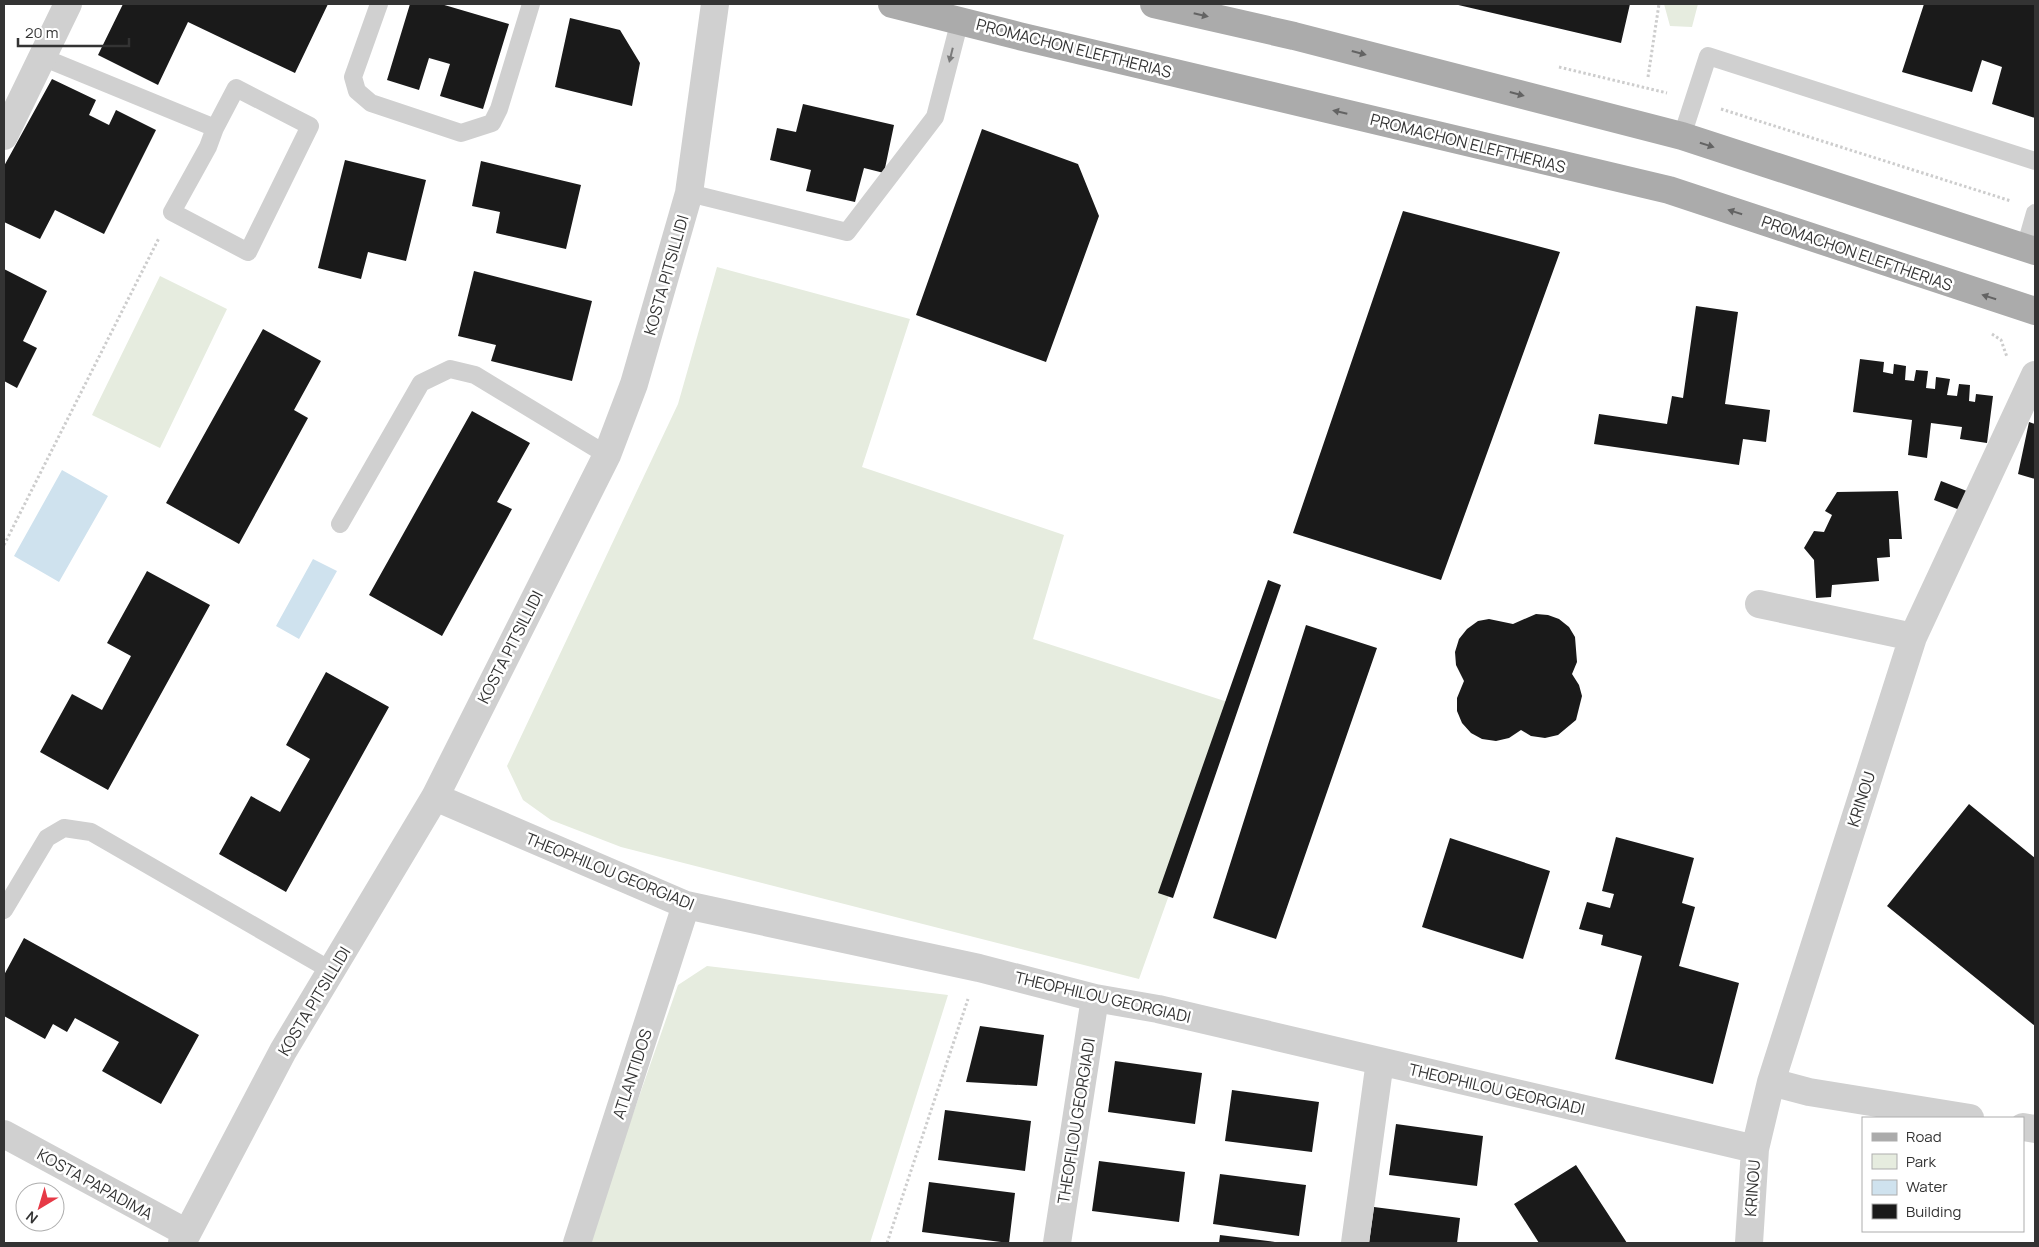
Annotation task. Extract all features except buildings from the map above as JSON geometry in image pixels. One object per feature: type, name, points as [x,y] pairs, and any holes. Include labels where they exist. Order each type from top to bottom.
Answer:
[{"type":"main road","name":"PROMACHON ELEFTHERIAS","points":[[892,4],[1019,36],[1669,190],[2035,312]]},
{"type":"main road","points":[[1154,4],[1294,36],[1682,136],[2030,250]]},
{"type":"street","points":[[4,136],[68,4]]},
{"type":"street","name":"KOSTA PITSILLIDI","points":[[184,1238],[282,1051],[332,971],[435,797],[607,455],[634,384],[689,193],[716,4]]},
{"type":"street","name":"KRINOU","points":[[1749,1243],[1754,1149],[1771,1082],[1913,637],[2035,375]]},
{"type":"street","points":[[1759,604],[1913,637]]},
{"type":"street","name":"THEOPHILOU GEORGIADI","points":[[435,797],[686,905],[979,968],[1095,998],[1158,1009],[1754,1149]]},
{"type":"street","name":"ATLANTIDOS","points":[[577,1243],[686,905]]},
{"type":"street","name":"THEOFILOU GEORGIADI","points":[[1057,1243],[1095,998]]},
{"type":"street","points":[[1355,1243],[1380,1061]]},
{"type":"street","points":[[1771,1082],[1809,1092],[1964,1117]]},
{"type":"street","name":"KOSTA PAPADIMA","points":[[4,1134],[184,1238]]},
{"type":"lane","points":[[379,4],[353,77],[357,91],[371,103],[461,133],[492,123],[500,109],[531,4]]},
{"type":"lane","points":[[689,193],[847,232],[935,117],[960,20]]},
{"type":"lane","points":[[1682,136],[1708,56],[2035,161]]},
{"type":"lane","points":[[42,57],[215,128]]},
{"type":"lane","points":[[236,88],[310,126],[248,252],[172,212],[208,147],[215,128],[236,88]]},
{"type":"lane","points":[[2030,250],[2035,213]]},
{"type":"lane","points":[[340,524],[421,383],[450,369],[475,375],[607,455]]},
{"type":"lane","points":[[4,910],[48,838],[64,828],[91,832],[332,971]]},
{"type":"path","points":[[1648,77],[1659,4]]},
{"type":"path","points":[[4,545],[172,212]]},
{"type":"path","points":[[1989,332],[2001,340],[2011,366],[2035,375]]},
{"type":"path","points":[[887,1243],[979,968]]},
{"type":"green space","points":[[1664,4],[1698,4],[1692,27],[1670,26]]},
{"type":"green space","points":[[717,267],[910,319],[862,467],[1064,535],[1033,639],[1237,705],[1139,979],[621,847],[551,820],[523,800],[507,766],[678,404]]},
{"type":"green space","points":[[160,276],[227,309],[160,448],[92,415]]},
{"type":"green space","points":[[707,966],[948,995],[870,1243],[588,1243],[678,985]]},
{"type":"water","points":[[62,470],[108,496],[59,582],[14,556]]},
{"type":"water","points":[[313,559],[337,571],[299,639],[276,626]]}]
